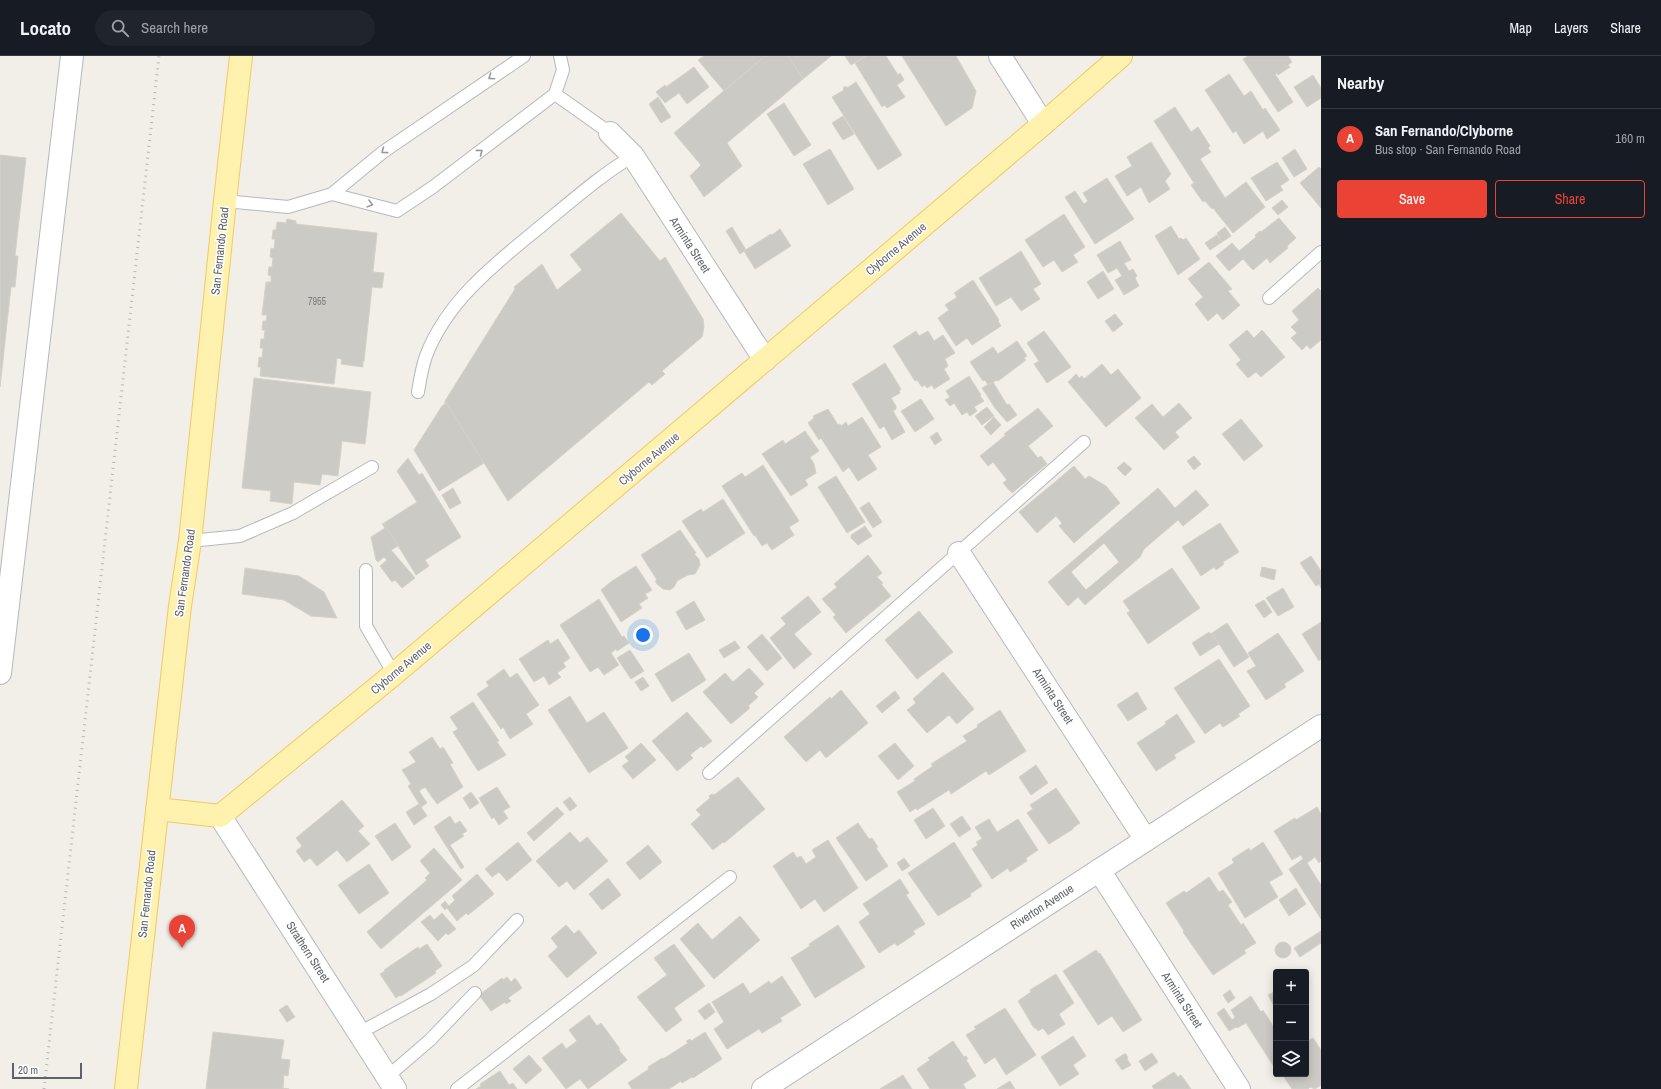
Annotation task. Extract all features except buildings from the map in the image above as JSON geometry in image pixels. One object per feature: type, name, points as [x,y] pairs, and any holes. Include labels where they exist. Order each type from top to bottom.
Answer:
[{"type":"main road","name":"San Fernando Road","points":[[126,1089],[180,606],[190,541],[241,56]]},
{"type":"main road","name":"Clyborne Avenue","points":[[220,816],[394,674],[1043,124],[1121,56]]},
{"type":"main road","points":[[157,809],[220,816]]},
{"type":"street","points":[[0,673],[72,56]]},
{"type":"street","points":[[1000,56],[1043,124]]},
{"type":"street","name":"Arminta Street","points":[[610,133],[633,156],[765,360]]},
{"type":"street","name":"Arminta Street","points":[[960,553],[1146,840]]},
{"type":"street","name":"Riverton Avenue","points":[[763,1089],[1321,726]]},
{"type":"street","name":"Strathern Street","points":[[220,816],[391,1083]]},
{"type":"street","name":"Arminta Street","points":[[1099,870],[1239,1089]]},
{"type":"lane","points":[[225,201],[288,207],[332,194],[383,152],[524,56]]},
{"type":"lane","points":[[332,194],[397,211],[433,187],[555,94],[563,70],[560,56]]},
{"type":"lane","points":[[555,94],[610,133]]},
{"type":"lane","points":[[418,392],[426,357],[443,324],[462,298],[500,260],[608,171],[633,156]]},
{"type":"lane","points":[[1269,298],[1321,252]]},
{"type":"lane","points":[[709,773],[1084,442]]},
{"type":"lane","points":[[190,541],[240,536],[293,513],[372,466]]},
{"type":"lane","points":[[366,570],[366,626],[394,674]]},
{"type":"lane","points":[[457,1089],[730,877]]},
{"type":"lane","points":[[359,1033],[432,994],[473,966],[518,920]]},
{"type":"lane","points":[[391,1083],[475,993]]},
{"type":"railway","points":[[44,1089],[159,56]]},
{"type":"place","name":"San Fernando/Clyborne","points":[[182,948]]}]
